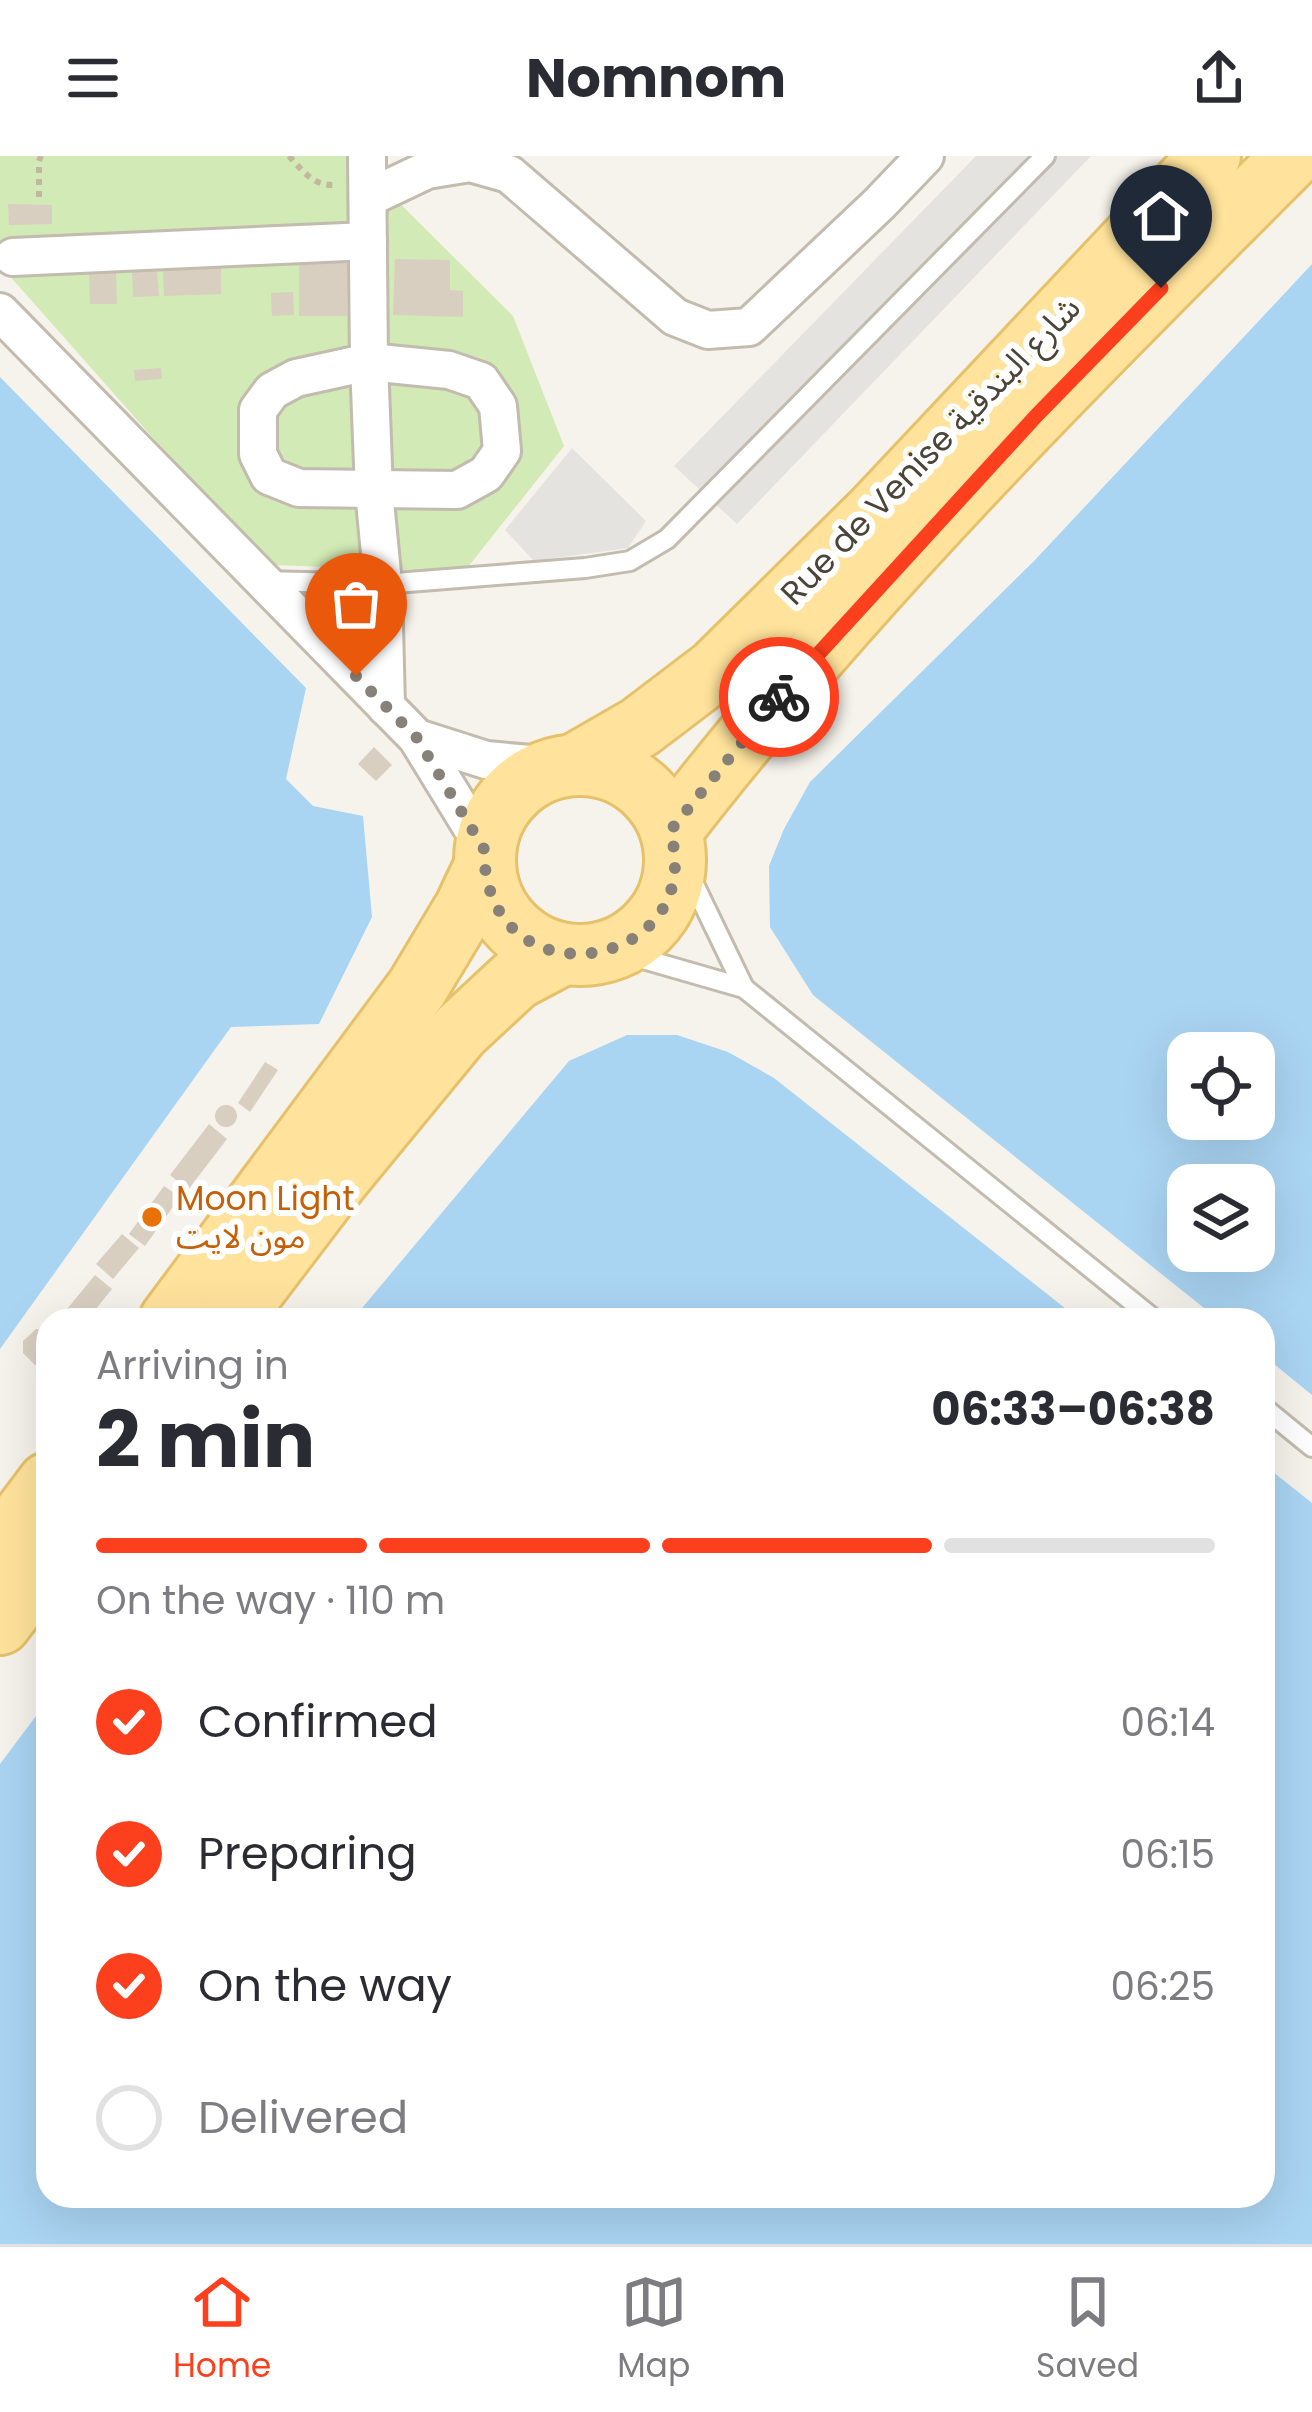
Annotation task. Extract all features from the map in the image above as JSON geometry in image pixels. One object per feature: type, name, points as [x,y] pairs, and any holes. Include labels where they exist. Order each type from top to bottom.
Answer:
[{"type":"main road","name":"Rue de Venise شارع البندقية","points":[[569,766],[640,727],[715,670],[874,513],[1210,156]]},
{"type":"main road","name":"Rue de Venise شارع البندقية","points":[[672,837],[764,714],[921,540],[1094,354],[1293,156]]},
{"type":"main road","points":[[179,1308],[417,988],[465,908],[493,819],[511,794],[535,776],[569,766],[595,766],[634,782],[662,812],[672,837],[675,870],[669,896],[656,919],[637,937],[516,979],[460,1031],[240,1308]]},
{"type":"main road","points":[[484,858],[492,898],[509,924],[533,944],[588,952]]},
{"type":"main road","points":[[0,1547],[36,1499]]},
{"type":"main road","points":[[0,1624],[36,1577]]},
{"type":"street","points":[[386,707],[369,362],[368,241],[360,178],[470,163],[509,174],[675,317],[708,330],[749,327],[925,156]]},
{"type":"street","points":[[13,256],[368,241]]},
{"type":"street","points":[[0,312],[417,738],[484,858]]},
{"type":"street","points":[[369,362],[449,370],[481,381],[498,406],[502,451],[486,474],[457,490],[374,491],[298,488],[269,476],[258,454],[258,410],[272,391],[296,378],[369,362]]},
{"type":"street","points":[[417,738],[486,760],[569,766]]},
{"type":"lane","points":[[264,580],[383,584],[630,561],[667,539],[1046,156]]},
{"type":"lane","points":[[672,837],[745,988],[1140,1308]]},
{"type":"lane","points":[[588,952],[745,988]]},
{"type":"lane","points":[[1275,1417],[1312,1447]]},
{"type":"path","points":[[289,156],[323,186],[360,178]]},
{"type":"path","points":[[39,158],[39,197]]},
{"type":"green space","points":[[0,156],[352,156],[513,316],[564,446],[464,572],[273,565],[0,265]]},
{"type":"shaded area","points":[[976,156],[1091,156],[737,524],[674,466]]},
{"type":"shaded area","points":[[572,448],[646,521],[628,548],[534,561],[505,530]]},
{"type":"water","points":[[1312,264],[1312,1395],[1275,1365],[1275,1308],[1204,1308],[813,995],[770,927],[769,866],[810,782],[1035,560]]},
{"type":"water","points":[[0,377],[306,688],[286,779],[313,806],[363,816],[372,917],[319,1024],[231,1027],[0,1349]]},
{"type":"water","points":[[627,1035],[677,1035],[728,1052],[774,1078],[1065,1308],[362,1308],[569,1061]]},
{"type":"water","points":[[1275,1474],[1312,1503],[1312,2244],[0,2244],[0,1764],[36,1716],[36,2208],[1275,2208]]},
{"type":"building","points":[[8,204],[52,205],[52,224],[9,225]]},
{"type":"building","points":[[347,256],[347,316],[299,316],[299,257]]},
{"type":"building","points":[[395,259],[450,260],[450,290],[463,291],[463,317],[393,315]]},
{"type":"building","points":[[221,267],[221,294],[164,296],[163,269]]},
{"type":"building","points":[[157,270],[159,296],[133,297],[132,271]]},
{"type":"building","points":[[89,271],[116,271],[117,304],[90,304]]},
{"type":"building","points":[[293,292],[294,315],[272,316],[271,293]]},
{"type":"building","points":[[161,368],[162,379],[135,381],[134,370]]},
{"type":"building","points":[[374,747],[392,765],[376,781],[358,764]]},
{"type":"building","points":[[265,1062],[278,1070],[250,1112],[238,1103]]},
{"type":"building","points":[[226,1105],[237,1116],[226,1127],[215,1116]]},
{"type":"building","points":[[209,1124],[227,1139],[188,1190],[170,1175]]},
{"type":"building","points":[[164,1186],[180,1197],[145,1246],[129,1234]]},
{"type":"building","points":[[122,1234],[139,1248],[113,1279],[96,1264]]},
{"type":"building","points":[[95,1275],[112,1289],[97,1308],[68,1308]]},
{"type":"building","points":[[36,1329],[36,1365],[23,1353],[23,1341]]},
{"type":"way so far","points":[[356,676],[417,738],[484,849],[492,898],[509,924],[533,944],[563,954],[612,950],[637,937],[656,919],[669,896],[675,870],[670,831],[779,697]]},
{"type":"place","name":"Moon Light مون لايت","points":[[152,1217]]},
{"type":"route","points":[[779,697],[1036,416],[1161,288]]}]
